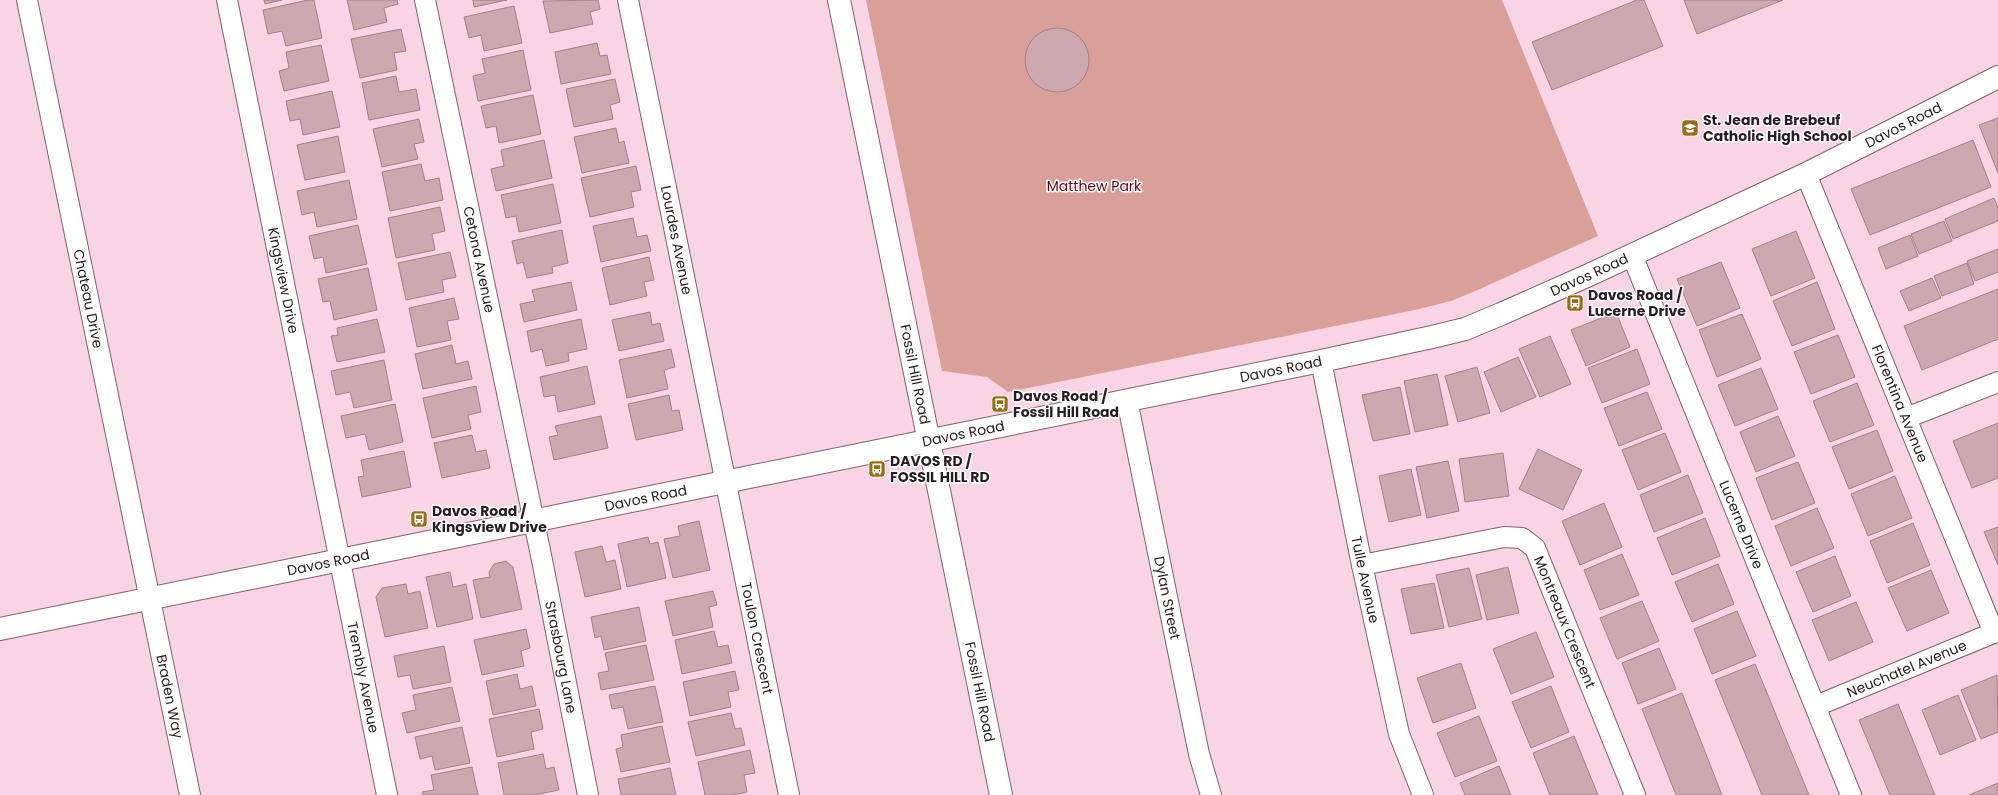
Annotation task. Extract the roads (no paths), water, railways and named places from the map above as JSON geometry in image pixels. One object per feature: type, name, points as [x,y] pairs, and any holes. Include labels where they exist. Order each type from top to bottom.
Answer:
[{"type":"street","name":"Chateau Drive","points":[[27,0],[149,598]]},
{"type":"street","name":"Kingsview Drive","points":[[227,0],[340,560]]},
{"type":"street","name":"Cetona Avenue","points":[[425,0],[534,520]]},
{"type":"street","name":"Lourdes Avenue","points":[[628,0],[726,481]]},
{"type":"street","name":"Fossil Hill Road","points":[[839,0],[1001,795]]},
{"type":"street","name":"Davos Road","points":[[0,629],[1321,361],[1465,328],[1501,314],[1632,255],[1806,174],[1998,77]]},
{"type":"street","name":"Florentina Avenue","points":[[1806,174],[1996,632]]},
{"type":"street","name":"Lucerne Drive","points":[[1632,255],[1851,795]]},
{"type":"street","name":"Tulle Avenue","points":[[1321,361],[1362,566],[1399,734],[1423,795]]},
{"type":"street","points":[[1906,418],[1998,382]]},
{"type":"street","name":"Dylan Street","points":[[1127,400],[1199,754],[1211,795]]},
{"type":"street","name":"Toulon Crescent","points":[[726,481],[789,795]]},
{"type":"street","name":"Strasbourg Lane","points":[[534,520],[588,795]]},
{"type":"street","name":"Montreaux Crescent","points":[[1362,566],[1504,537],[1522,538],[1535,548],[1635,795]]},
{"type":"street","name":"Trembly Avenue","points":[[340,560],[387,795]]},
{"type":"street","name":"Braden Way","points":[[149,598],[190,795]]},
{"type":"street","name":"Neuchatel Avenue","points":[[1816,706],[1996,632]]},
{"type":"place","name":"St. Jean de Brebeuf Catholic High School","points":[[1690,128]]},
{"type":"place","name":"Davos Road / Lucerne Drive","points":[[1575,303]]},
{"type":"place","name":"Davos Road / Fossil Hill Road","points":[[1000,404]]},
{"type":"place","name":"DAVOS RD / FOSSIL HILL RD","points":[[877,469]]},
{"type":"place","name":"Davos Road / Kingsview Drive","points":[[419,519]]},
{"type":"park label","name":"Matthew Park","points":[[1094,186]]}]
